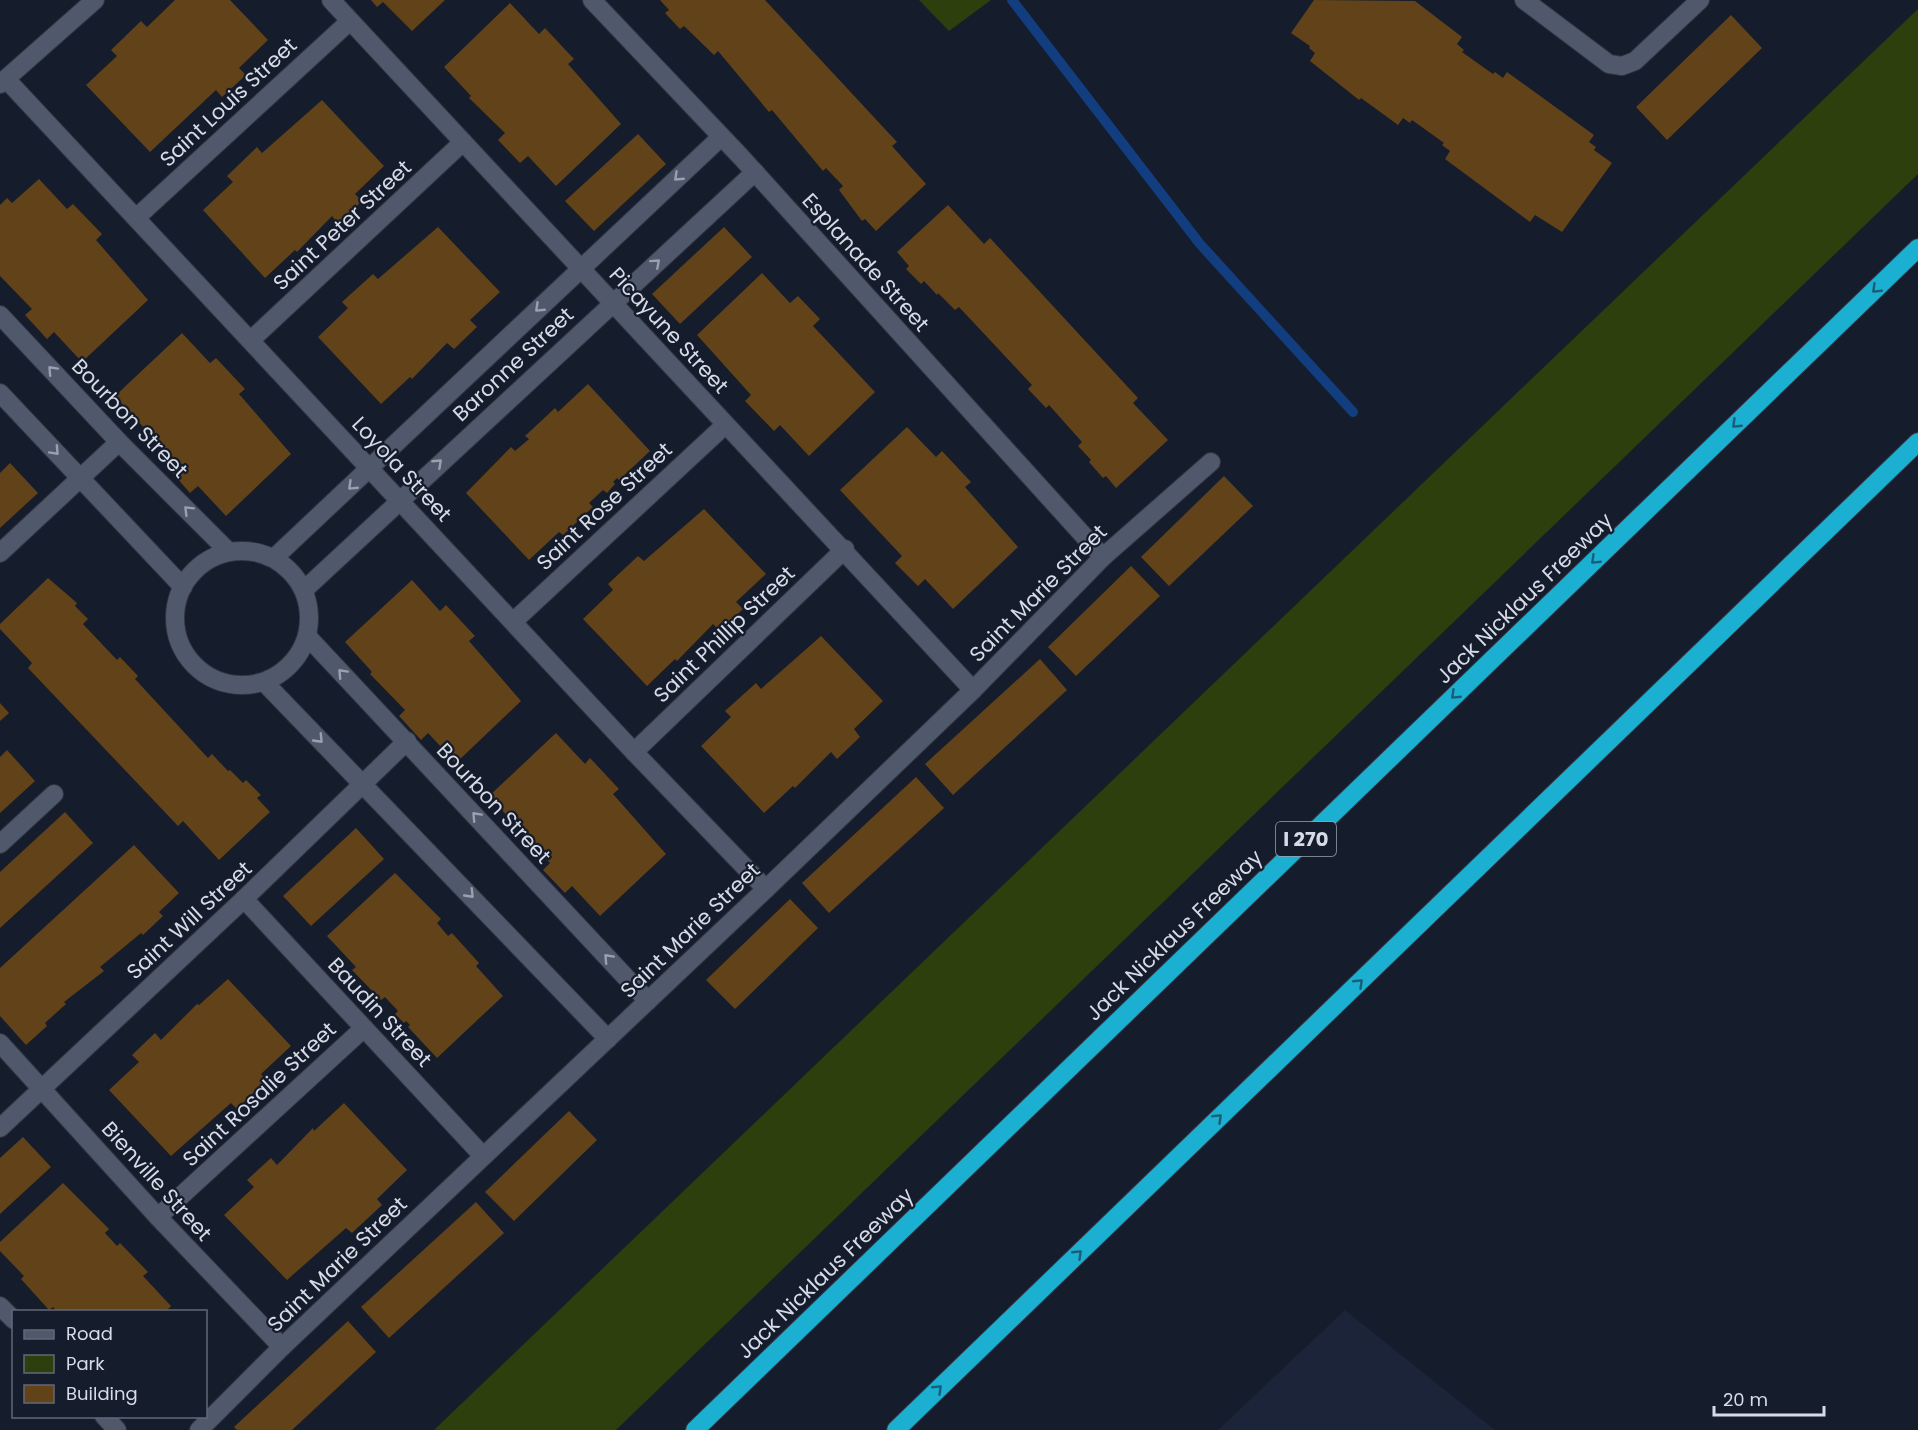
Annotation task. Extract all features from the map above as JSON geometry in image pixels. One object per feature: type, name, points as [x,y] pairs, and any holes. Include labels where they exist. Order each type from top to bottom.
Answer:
[{"type":"highway","name":"Jack Nicklaus Freeway","points":[[694,1430],[1918,248]]},
{"type":"highway","points":[[896,1430],[1918,442]]},
{"type":"street","points":[[3,82],[95,0]]},
{"type":"street","name":"Picayune Street","points":[[331,0],[725,425],[845,549],[973,690]]},
{"type":"street","name":"Esplanade Street","points":[[592,0],[755,172],[1103,557]]},
{"type":"street","points":[[1524,0],[1609,64],[1622,66],[1635,61],[1700,0]]},
{"type":"street","name":"Saint Louis Street","points":[[137,217],[350,21]]},
{"type":"street","name":"Loyola Street","points":[[3,82],[137,217],[634,752],[766,889]]},
{"type":"street","name":"Baronne Street","points":[[274,558],[721,136]]},
{"type":"street","name":"Saint Peter Street","points":[[251,340],[463,142]]},
{"type":"street","name":"Baronne Street","points":[[304,590],[399,499],[755,172]]},
{"type":"street","name":"Bourbon Street","points":[[0,315],[119,442],[229,552]]},
{"type":"street","points":[[0,393],[183,587]]},
{"type":"street","name":"Saint Rose Street","points":[[514,621],[725,425]]},
{"type":"street","points":[[0,553],[119,442]]},
{"type":"street","name":"Saint Marie Street","points":[[199,1430],[282,1347],[973,690],[1103,557],[1210,462]]},
{"type":"street","name":"Saint Phillip Street","points":[[634,752],[845,549]]},
{"type":"street","points":[[252,551],[274,558],[292,573],[304,590],[310,612],[307,636],[297,657],[285,670],[264,682],[242,685],[218,681],[198,668],[180,644],[175,621],[178,597],[189,577],[206,561],[229,552],[252,551]]},
{"type":"street","name":"Bourbon Street","points":[[307,636],[648,1001]]},
{"type":"street","points":[[264,682],[608,1039]]},
{"type":"street","name":"Saint Will Street","points":[[0,1128],[244,899],[407,741]]},
{"type":"street","points":[[0,844],[54,794]]},
{"type":"street","name":"Baudin Street","points":[[244,899],[483,1156]]},
{"type":"street","name":"Saint Rosalie Street","points":[[158,1218],[364,1028]]},
{"type":"street","name":"Bienville Street","points":[[0,1043],[158,1218],[282,1347]]},
{"type":"street","points":[[0,1306],[12,1318]]},
{"type":"street","points":[[106,1418],[117,1430]]},
{"type":"shaded area","points":[[1345,1310],[1495,1430],[1218,1430]]},
{"type":"green space","points":[[919,0],[991,0],[949,31]]},
{"type":"green space","points":[[1918,9],[1918,174],[616,1430],[434,1430]]},
{"type":"building","points":[[175,0],[230,0],[268,40],[239,68],[246,75],[222,97],[216,90],[150,152],[86,85],[117,56],[111,50],[141,21],[147,27]]},
{"type":"building","points":[[371,0],[445,0],[412,31],[383,2],[377,7]]},
{"type":"building","points":[[660,0],[765,0],[897,142],[892,146],[926,184],[876,231],[865,219],[862,221],[839,190],[843,186],[826,168],[823,171],[718,51],[714,55],[684,26],[680,29],[665,13],[669,10]]},
{"type":"building","points":[[1314,0],[1415,1],[1462,37],[1457,44],[1464,50],[1462,52],[1493,74],[1495,72],[1503,78],[1507,72],[1594,135],[1589,142],[1596,147],[1594,150],[1612,163],[1562,232],[1535,215],[1530,222],[1445,159],[1450,151],[1442,145],[1444,143],[1412,120],[1410,123],[1403,118],[1398,125],[1361,98],[1359,100],[1310,61],[1315,53],[1309,48],[1310,46],[1291,33]]},
{"type":"building","points":[[510,3],[539,34],[545,28],[574,59],[568,64],[621,124],[556,186],[528,156],[520,163],[498,140],[505,133],[469,98],[471,96],[444,67]]},
{"type":"building","points":[[1731,15],[1762,48],[1667,140],[1636,107]]},
{"type":"building","points":[[322,100],[384,166],[355,194],[362,201],[338,224],[332,216],[297,252],[295,250],[265,278],[203,210],[233,182],[227,176],[257,147],[262,153]]},
{"type":"building","points":[[638,134],[666,164],[594,231],[565,201]]},
{"type":"building","points":[[39,179],[67,209],[73,204],[102,234],[96,240],[148,300],[82,362],[54,332],[47,339],[25,315],[32,309],[0,276],[0,205],[7,198],[12,203]]},
{"type":"building","points":[[948,205],[984,244],[990,238],[1138,398],[1133,403],[1168,440],[1116,488],[1106,476],[1103,478],[1089,462],[1091,460],[1078,446],[1082,442],[1049,405],[1046,408],[1028,389],[1032,385],[959,307],[955,310],[924,281],[921,284],[906,269],[909,266],[897,252]]},
{"type":"building","points":[[438,227],[500,292],[470,320],[477,327],[454,349],[447,343],[412,379],[410,377],[381,404],[318,337],[348,308],[342,302],[373,274],[378,279]]},
{"type":"building","points":[[724,227],[752,257],[680,324],[652,294]]},
{"type":"building","points":[[762,273],[790,303],[798,296],[820,319],[813,326],[875,392],[809,456],[780,425],[774,431],[745,401],[751,395],[697,335]]},
{"type":"building","points":[[182,333],[210,363],[216,358],[245,389],[239,394],[291,454],[226,516],[198,486],[190,493],[169,469],[176,463],[115,396]]},
{"type":"building","points":[[588,384],[650,451],[619,480],[617,478],[607,493],[603,490],[589,503],[593,507],[563,535],[559,532],[529,560],[466,493],[511,447],[515,451],[529,439],[525,436],[555,408],[558,412]]},
{"type":"building","points":[[907,427],[936,457],[942,451],[971,482],[965,487],[1018,547],[953,609],[925,579],[918,586],[895,563],[902,556],[840,490]]},
{"type":"building","points":[[10,463],[38,493],[0,528],[0,473]]},
{"type":"building","points":[[1224,476],[1253,506],[1169,586],[1141,557]]},
{"type":"building","points":[[704,509],[766,574],[736,602],[743,609],[720,631],[713,624],[677,661],[675,659],[647,686],[583,619],[613,590],[608,584],[638,556],[644,561]]},
{"type":"building","points":[[1131,566],[1160,596],[1076,676],[1048,647]]},
{"type":"building","points":[[48,578],[77,603],[75,606],[88,619],[83,624],[117,660],[120,657],[138,676],[135,679],[208,758],[212,754],[228,771],[230,770],[243,783],[246,780],[261,795],[257,798],[270,812],[219,860],[183,821],[178,826],[28,668],[32,663],[0,629],[0,624]]},
{"type":"building","points":[[412,580],[440,611],[446,605],[475,636],[469,641],[521,701],[456,763],[428,733],[421,740],[399,716],[405,710],[370,674],[372,672],[345,642]]},
{"type":"building","points":[[821,636],[883,701],[854,729],[860,737],[837,759],[831,752],[795,788],[793,786],[764,813],[701,746],[731,717],[725,711],[756,683],[761,689]]},
{"type":"building","points":[[1040,659],[1067,690],[953,795],[925,764]]},
{"type":"building","points":[[0,703],[9,713],[0,721]]},
{"type":"building","points":[[556,733],[585,764],[590,758],[619,789],[613,794],[666,854],[600,916],[572,886],[565,893],[543,870],[550,863],[489,796]]},
{"type":"building","points":[[7,750],[35,781],[0,813],[0,757]]},
{"type":"building","points":[[916,777],[944,808],[829,913],[802,883]]},
{"type":"building","points":[[65,812],[93,843],[0,928],[0,872]]},
{"type":"building","points":[[356,828],[384,859],[311,926],[283,896]]},
{"type":"building","points":[[134,845],[179,893],[159,912],[163,916],[143,935],[141,933],[100,967],[104,971],[64,1002],[66,1004],[45,1023],[47,1026],[26,1045],[0,1016],[0,968]]},
{"type":"building","points":[[395,873],[441,919],[437,923],[448,936],[452,933],[479,963],[476,966],[503,996],[437,1058],[408,1027],[410,1025],[406,1021],[404,1023],[395,1014],[398,1011],[385,997],[381,1000],[352,970],[356,967],[327,936]]},
{"type":"building","points":[[790,899],[818,928],[735,1009],[706,980]]},
{"type":"building","points":[[228,979],[291,1046],[261,1074],[266,1080],[237,1109],[231,1103],[171,1156],[109,1090],[139,1062],[132,1055],[155,1033],[161,1040],[197,1004],[199,1005]]},
{"type":"building","points":[[344,1103],[407,1170],[377,1199],[382,1205],[352,1233],[346,1228],[287,1280],[224,1215],[254,1187],[247,1180],[271,1158],[277,1165],[313,1128],[314,1131]]},
{"type":"building","points":[[569,1111],[597,1140],[514,1221],[485,1192]]},
{"type":"building","points":[[23,1137],[51,1167],[0,1214],[0,1158]]},
{"type":"building","points":[[63,1183],[109,1229],[105,1233],[117,1246],[120,1243],[148,1272],[143,1276],[171,1306],[167,1310],[55,1310],[53,1307],[49,1310],[21,1279],[24,1276],[0,1251],[0,1242]]},
{"type":"building","points":[[476,1202],[504,1233],[389,1338],[361,1307]]},
{"type":"building","points":[[348,1321],[376,1352],[292,1430],[237,1430],[234,1427]]},
{"type":"waterway","points":[[1012,0],[1200,244],[1353,412]]}]
